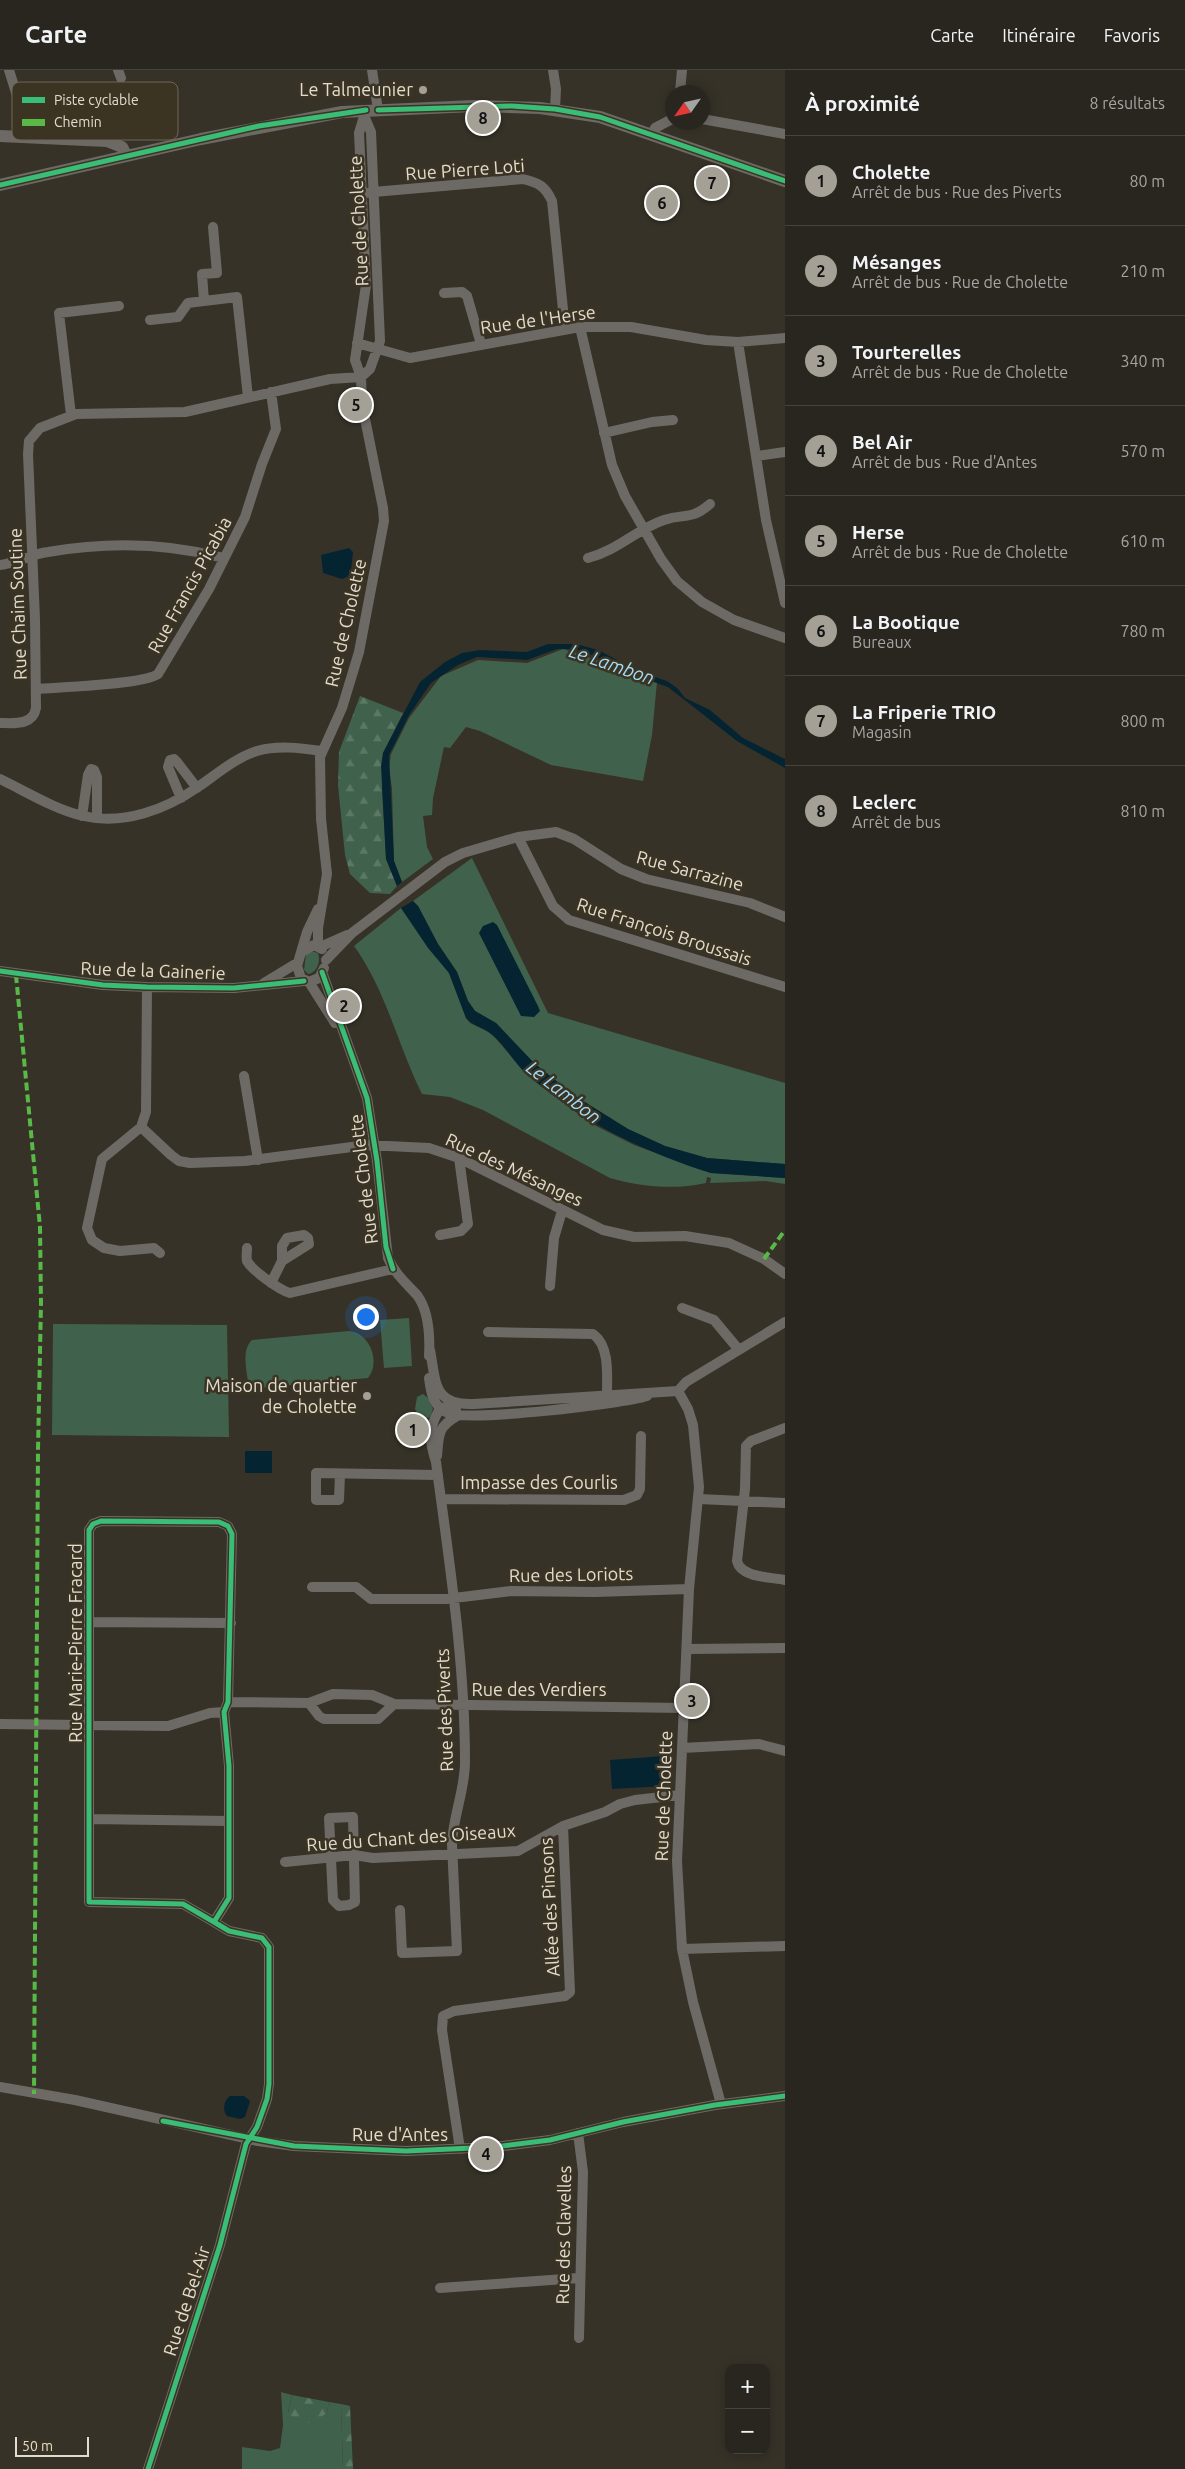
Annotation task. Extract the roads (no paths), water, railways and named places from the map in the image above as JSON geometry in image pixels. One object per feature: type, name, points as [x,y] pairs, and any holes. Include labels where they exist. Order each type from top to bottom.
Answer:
[{"type":"main road","points":[[0,185],[259,126],[369,113],[474,106],[555,110],[600,117],[785,181]]},
{"type":"main road","points":[[63,140],[116,144],[122,147],[126,156]]},
{"type":"main road","points":[[82,141],[95,154],[97,162]]},
{"type":"street","points":[[9,70],[13,82]]},
{"type":"street","points":[[369,113],[372,70]]},
{"type":"street","points":[[553,70],[556,89],[555,110]]},
{"type":"street","points":[[681,85],[682,70]]},
{"type":"street","name":"Rue de Cholette","points":[[361,377],[370,369],[378,349],[380,334],[369,113]]},
{"type":"street","name":"Rue de Cholette","points":[[319,946],[326,874],[318,775],[321,751],[342,708],[359,652],[384,521],[362,404],[361,377],[354,360],[366,285],[358,133],[359,126],[369,113]]},
{"type":"street","points":[[710,120],[785,134]]},
{"type":"street","points":[[652,134],[655,128],[665,123]]},
{"type":"street","name":"Rue Pierre Loti","points":[[362,192],[524,179],[538,183],[546,189],[552,201],[565,329]]},
{"type":"street","points":[[204,301],[202,274],[218,273],[213,227]]},
{"type":"street","points":[[444,293],[462,292],[467,296],[481,344]]},
{"type":"street","points":[[150,320],[178,317],[188,303],[237,297],[248,397]]},
{"type":"street","points":[[71,415],[60,313],[118,306]]},
{"type":"street","points":[[580,327],[604,433],[619,481],[644,530],[677,581],[689,593],[719,613],[785,637]]},
{"type":"street","name":"Rue de l'Herse","points":[[357,343],[410,358],[580,327],[631,328],[706,340],[738,342],[785,338]]},
{"type":"street","points":[[738,342],[766,520],[785,603]]},
{"type":"street","name":"Rue Chaim Soutine","points":[[0,723],[22,722],[31,718],[35,713],[36,689],[29,441],[40,428],[71,415],[104,412],[185,412],[330,379],[361,377]]},
{"type":"street","name":"Rue Francis Picabia","points":[[36,689],[88,685],[156,676],[191,621],[240,529],[276,429],[270,392]]},
{"type":"street","points":[[604,433],[652,422],[673,420]]},
{"type":"street","points":[[757,456],[785,452]]},
{"type":"street","points":[[588,558],[606,553],[664,520],[698,514],[710,504]]},
{"type":"street","points":[[0,564],[12,563],[33,554],[55,551],[147,545],[189,549],[224,558]]},
{"type":"street","points":[[0,779],[53,806],[82,816],[109,819],[139,815],[181,798],[236,760],[257,751],[284,748],[321,751]]},
{"type":"street","points":[[181,798],[168,767],[170,760],[174,759],[177,762],[197,788]]},
{"type":"street","points":[[82,816],[88,775],[91,770],[94,770],[97,776],[97,818]]},
{"type":"street","name":"Rue Sarrazine","points":[[326,960],[352,932],[445,862],[463,853],[518,837],[556,832],[574,839],[621,869],[646,879],[750,903],[785,917]]},
{"type":"street","name":"Rue François Broussais","points":[[518,837],[553,906],[569,920],[785,987]]},
{"type":"street","name":"Rue de Cholette","points":[[303,951],[307,932],[322,901]]},
{"type":"street","name":"Rue Sarrazine","points":[[319,946],[352,932]]},
{"type":"street","points":[[310,946],[319,946],[326,960],[322,972],[316,980],[307,981],[298,974],[298,963],[303,951],[310,946]]},
{"type":"street","name":"Rue de la Gainerie","points":[[263,984],[298,963]]},
{"type":"street","name":"Rue de la Gainerie","points":[[0,971],[103,985],[147,987],[234,988],[307,981]]},
{"type":"street","name":"Rue de Cholette","points":[[322,972],[367,1098],[375,1145],[386,1247],[393,1269],[421,1301],[427,1324],[436,1384],[447,1411]]},
{"type":"street","name":"Rue de Cholette","points":[[307,981],[346,1039]]},
{"type":"street","points":[[147,987],[147,1105],[141,1127],[102,1159],[87,1228],[92,1240],[104,1248],[120,1251],[154,1248],[160,1253]]},
{"type":"street","points":[[244,1076],[258,1160]]},
{"type":"street","name":"Rue des Mésanges","points":[[141,1127],[171,1155],[185,1162],[258,1160],[375,1145],[423,1147],[459,1158],[603,1230],[634,1237],[685,1236],[729,1243],[764,1258],[785,1274]]},
{"type":"street","points":[[440,1235],[460,1231],[468,1224],[459,1158]]},
{"type":"street","points":[[550,1286],[555,1232],[562,1211]]},
{"type":"street","points":[[247,1248],[247,1260],[276,1288],[290,1293],[376,1275],[393,1269]]},
{"type":"street","points":[[271,1283],[282,1261]]},
{"type":"street","points":[[682,1308],[714,1320],[739,1350]]},
{"type":"street","points":[[447,1411],[462,1404],[678,1391],[686,1382],[785,1322]]},
{"type":"street","points":[[488,1332],[587,1332],[593,1334],[599,1339],[604,1350],[607,1394]]},
{"type":"street","name":"Rue de Cholette","points":[[678,1391],[688,1409],[693,1425],[697,1446],[699,1499],[689,1589],[680,1795],[678,1861],[682,1949],[693,2002],[721,2104]]},
{"type":"street","points":[[447,1411],[509,1413],[624,1401],[656,1392]]},
{"type":"street","name":"Rue des Piverts","points":[[400,1910],[402,1953],[457,1951],[453,1828],[464,1777],[463,1706],[458,1633],[436,1462],[438,1436],[447,1411]]},
{"type":"street","points":[[785,1428],[751,1441],[746,1446],[744,1500],[738,1565],[745,1572],[785,1580]]},
{"type":"street","name":"Impasse des Courlis","points":[[441,1499],[632,1498],[640,1489],[641,1436]]},
{"type":"street","points":[[340,1474],[438,1475]]},
{"type":"street","points":[[699,1499],[785,1503]]},
{"type":"street","name":"Rue Marie-Pierre Fracard","points":[[214,1922],[229,1898],[229,1766],[224,1712],[228,1702],[232,1534],[228,1526],[219,1522],[101,1522],[93,1524],[89,1530],[89,1902],[183,1904],[214,1922],[230,1931],[262,1938]]},
{"type":"street","name":"Rue des Loriots","points":[[312,1587],[356,1588],[371,1599],[454,1598],[511,1591],[594,1592],[689,1589]]},
{"type":"street","points":[[90,1622],[231,1623]]},
{"type":"street","points":[[687,1649],[785,1648]]},
{"type":"street","name":"Rue des Verdiers","points":[[228,1702],[309,1703],[333,1694],[372,1695],[394,1704],[684,1708]]},
{"type":"street","points":[[309,1703],[319,1716],[324,1719],[378,1719],[394,1704]]},
{"type":"street","points":[[0,1724],[168,1726],[210,1713],[224,1712]]},
{"type":"street","points":[[682,1748],[759,1744],[785,1751]]},
{"type":"street","name":"Rue du Chant des Oiseaux","points":[[285,1862],[314,1860],[331,1856],[354,1855],[373,1858],[518,1851],[562,1826],[635,1800],[680,1795]]},
{"type":"street","points":[[352,1817],[355,1902],[349,1906],[339,1906],[333,1900],[331,1856],[329,1818],[352,1817]]},
{"type":"street","points":[[90,1818],[229,1820]]},
{"type":"street","name":"Allée des Pinsons","points":[[460,2149],[442,2030],[443,2016],[454,2011],[565,1996],[570,1992],[562,1826]]},
{"type":"street","name":"Rue de Bel-Air","points":[[148,2469],[220,2245],[249,2139],[267,2099],[269,2084],[269,1947],[262,1938]]},
{"type":"street","points":[[682,1949],[785,1946]]},
{"type":"street","name":"Rue d'Antes","points":[[0,2087],[75,2100],[249,2139],[294,2146],[406,2151],[505,2146],[721,2104],[785,2096]]},
{"type":"street","name":"Rue des Clavelles","points":[[578,2133],[583,2172],[579,2338]]},
{"type":"street","points":[[440,2288],[580,2278]]},
{"type":"water","points":[[349,548],[353,552],[351,571],[347,577],[342,579],[323,573],[321,555]]},
{"type":"water","name":"Le Lambon","points":[[548,644],[576,644],[598,650],[642,673],[667,681],[677,688],[685,698],[710,710],[743,738],[785,759],[785,768],[737,741],[668,687],[628,673],[595,656],[575,649],[557,649],[527,660],[477,657],[458,665],[431,683],[409,715],[389,755],[394,861],[402,882],[397,886],[386,859],[381,766],[383,753],[420,682],[445,662],[462,653],[480,650],[527,652]]},
{"type":"water","name":"Le Lambon","points":[[413,901],[418,906],[438,944],[457,972],[468,1001],[475,1011],[496,1023],[534,1063],[575,1096],[628,1129],[665,1146],[707,1158],[785,1164],[785,1178],[711,1173],[701,1170],[653,1152],[610,1132],[569,1107],[524,1071],[496,1038],[466,1018],[449,973],[428,948],[401,908]]},
{"type":"water","points":[[493,922],[497,925],[538,1006],[540,1011],[534,1017],[521,1016],[479,933],[483,926]]},
{"type":"water","points":[[245,1451],[272,1451],[272,1473],[245,1473]]},
{"type":"water","points":[[664,1756],[666,1786],[612,1789],[610,1760]]},
{"type":"water","points":[[230,2096],[244,2096],[250,2101],[245,2117],[240,2119],[227,2116],[224,2105]]},
{"type":"place","name":"Le Talmeunier","points":[[423,90]]},
{"type":"place","name":"Leclerc","points":[[483,118]]},
{"type":"place","name":"La Friperie TRIO","points":[[712,183]]},
{"type":"place","name":"La Bootique","points":[[662,203]]},
{"type":"place","name":"Herse","points":[[356,405]]},
{"type":"place","name":"Mésanges","points":[[344,1006]]},
{"type":"place","name":"Maison de quartier de Cholette","points":[[367,1396]]},
{"type":"place","name":"Cholette","points":[[413,1430]]},
{"type":"place","name":"Tourterelles","points":[[692,1701]]},
{"type":"place","name":"Bel Air","points":[[486,2154]]}]
